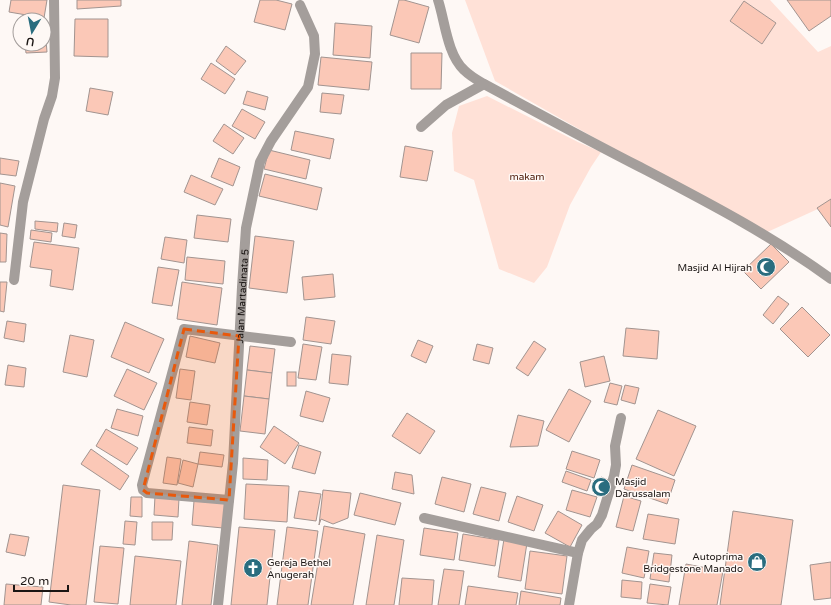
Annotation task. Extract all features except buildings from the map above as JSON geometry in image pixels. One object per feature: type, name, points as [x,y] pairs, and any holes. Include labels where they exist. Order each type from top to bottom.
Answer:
[{"type":"street","points":[[14,280],[23,202],[44,118],[52,96],[55,70],[54,0]]},
{"type":"street","points":[[438,0],[456,60],[464,70],[484,84],[763,234],[813,265],[831,279]]},
{"type":"street","name":"Jalan Martadinata 5","points":[[218,605],[229,500],[236,410],[246,228],[260,162],[271,141],[308,87],[315,54],[314,36],[300,5]]},
{"type":"street","points":[[421,127],[446,105],[484,84]]},
{"type":"street","points":[[229,500],[147,493],[143,490],[142,484],[184,329],[291,342]]},
{"type":"street","points":[[569,605],[578,553],[582,540],[585,535],[597,524],[602,515],[614,476],[616,465],[615,446],[621,418]]},
{"type":"street","points":[[424,518],[578,553]]},
{"type":"highlighted area","points":[[184,329],[239,336],[229,500],[147,493],[143,490]]},
{"type":"green space","points":[[465,0],[770,0],[818,52],[831,46],[831,203],[763,234],[495,81]]},
{"type":"green space","name":"makam","points":[[487,96],[601,152],[570,205],[547,267],[534,283],[499,269],[474,180],[454,171],[452,133],[459,106]]},
{"type":"place","name":"Masjid Al Hijrah","points":[[766,267]]},
{"type":"place","name":"Masjid Darussalam","points":[[601,487]]},
{"type":"place","name":"Autoprima Bridgestone Manado","points":[[757,562]]},
{"type":"place","name":"Gereja Bethel Anugerah","points":[[253,568]]}]
